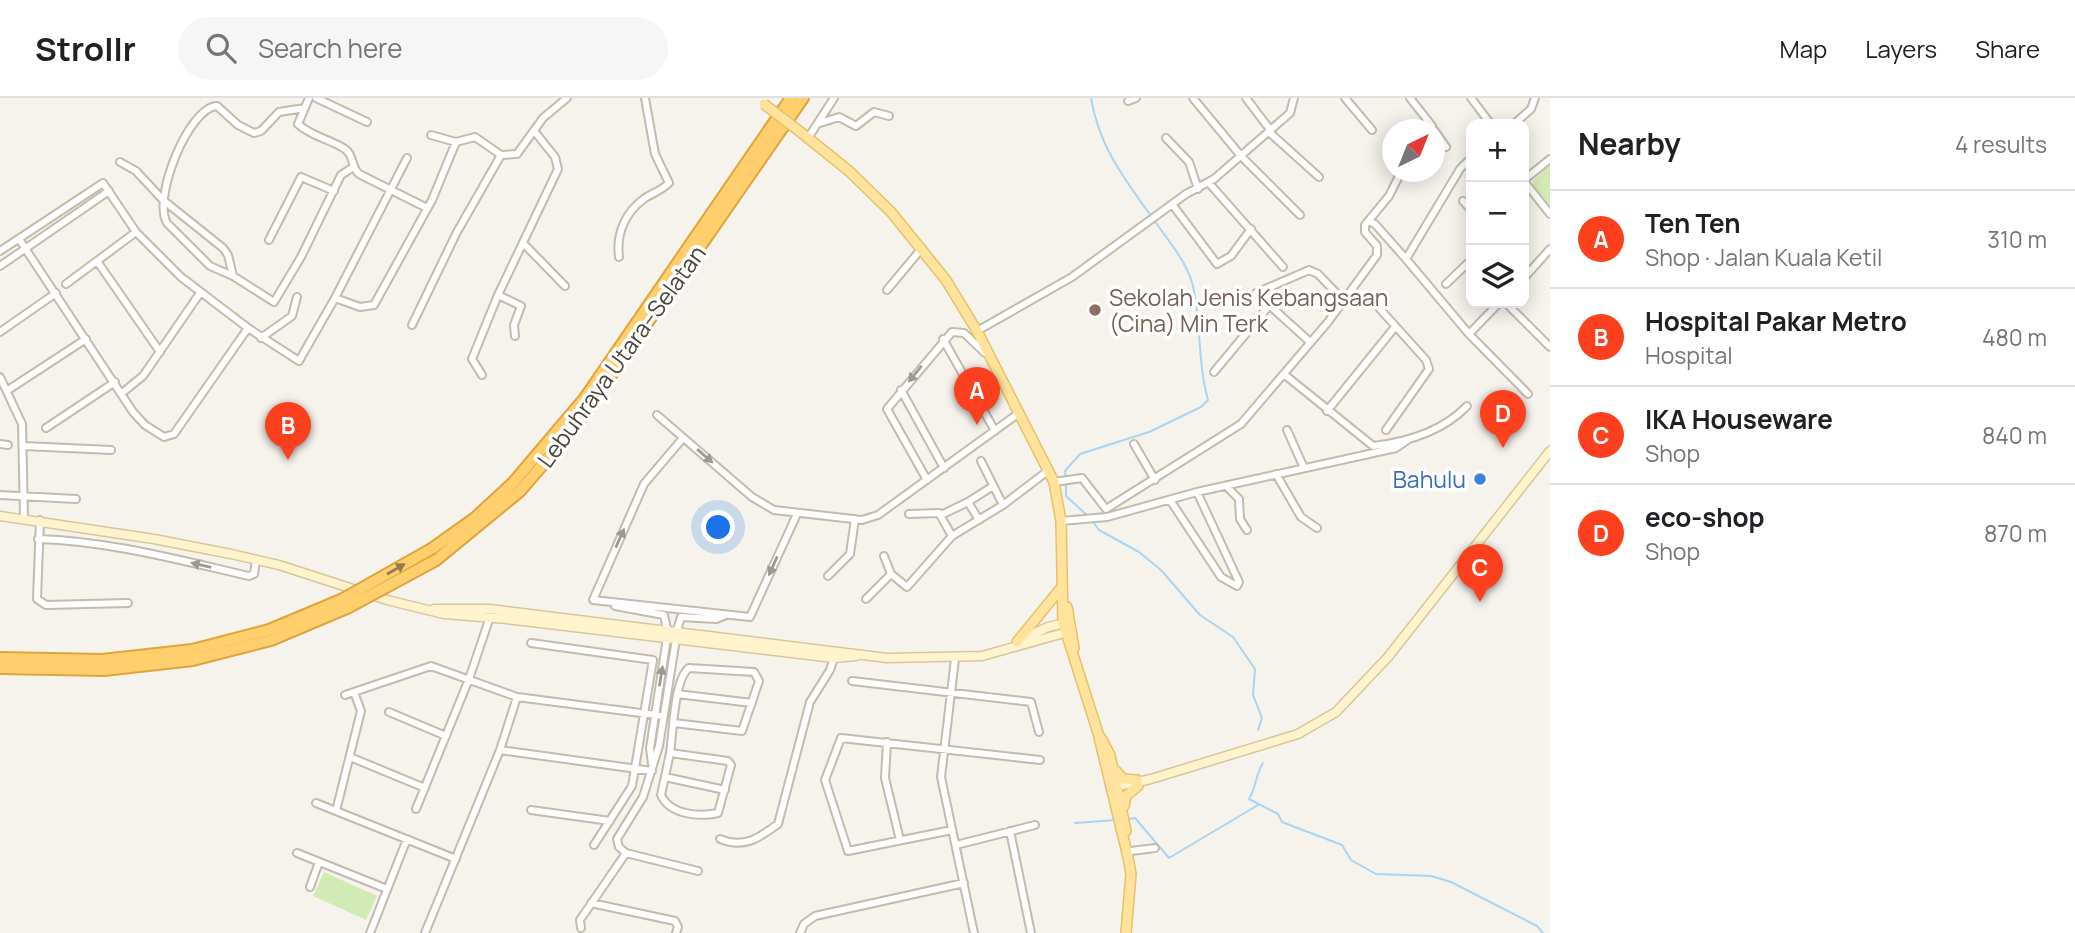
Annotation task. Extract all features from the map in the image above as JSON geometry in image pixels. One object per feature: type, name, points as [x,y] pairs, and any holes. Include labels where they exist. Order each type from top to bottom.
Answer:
[{"type":"highway","name":"Lebuhraya Utara–Selatan","points":[[434,554],[513,484],[584,398],[791,98]]},
{"type":"highway","name":"Lebuhraya Utara–Selatan","points":[[0,668],[104,670],[194,660],[270,635],[434,554],[520,491],[575,427],[803,98]]},
{"type":"highway","name":"Lebuhraya Utara–Selatan","points":[[0,658],[103,660],[192,650],[270,635]]},
{"type":"main road","points":[[759,101],[858,179],[922,248],[954,290],[1049,470],[1058,480],[1067,627]]},
{"type":"main road","points":[[1115,790],[1298,734],[1336,712],[1388,657],[1550,451]]},
{"type":"main road","points":[[0,516],[40,520],[256,560],[387,600],[444,614],[672,634],[856,656],[955,659],[982,656],[1067,627]]},
{"type":"main road","points":[[1063,578],[1061,588],[1077,670],[1122,813],[1130,874],[1126,933]]},
{"type":"main road","points":[[1017,642],[1061,588]]},
{"type":"main road","points":[[432,609],[490,608],[834,658],[856,656]]},
{"type":"main road","points":[[1005,649],[1032,633],[1067,627]]},
{"type":"main road","points":[[1098,733],[1111,755],[1115,770],[1115,790]]},
{"type":"main road","points":[[1115,770],[1123,779],[1138,783]]},
{"type":"main road","points":[[1122,813],[1126,796],[1138,783]]},
{"type":"street","points":[[309,98],[298,124],[346,150],[350,155],[352,168],[359,174],[427,208]]},
{"type":"street","points":[[316,98],[367,122]]},
{"type":"street","points":[[430,135],[456,142],[475,137],[501,155],[521,152],[546,115],[566,98]]},
{"type":"street","points":[[619,257],[620,231],[627,219],[645,198],[669,183],[655,153],[645,98]]},
{"type":"street","points":[[806,136],[834,98]]},
{"type":"street","points":[[1128,101],[1136,98]]},
{"type":"street","points":[[1193,98],[1241,156],[1300,215]]},
{"type":"street","points":[[1246,98],[1270,131],[1319,177]]},
{"type":"street","points":[[977,331],[1072,277],[1172,204],[1209,183],[1290,113],[1294,98]]},
{"type":"street","points":[[1345,98],[1372,130]]},
{"type":"street","points":[[1410,98],[1425,119]]},
{"type":"street","points":[[1471,98],[1487,119]]},
{"type":"street","points":[[1520,119],[1531,109],[1535,98]]},
{"type":"street","points":[[305,108],[279,112],[261,131],[254,133],[230,119],[217,106],[211,106],[177,150],[167,175],[163,200],[167,223],[210,266],[233,276],[271,302],[277,301],[343,172],[352,168]]},
{"type":"street","points":[[817,124],[839,117],[856,126],[874,112],[889,116]]},
{"type":"street","points":[[482,375],[472,359],[498,295],[559,166],[535,132]]},
{"type":"street","points":[[1166,138],[1188,160],[1198,189]]},
{"type":"street","points":[[335,298],[360,307],[374,305],[427,208],[456,142]]},
{"type":"street","points":[[412,325],[457,232],[501,155]]},
{"type":"street","points":[[0,251],[103,183],[136,232],[200,293],[261,338],[299,361],[392,191],[407,158]]},
{"type":"street","points":[[1529,177],[1550,159]]},
{"type":"street","points":[[120,162],[144,178],[163,200],[226,251],[233,276]]},
{"type":"street","points":[[1406,259],[1466,163]]},
{"type":"street","points":[[269,240],[301,177],[334,191]]},
{"type":"street","points":[[1106,509],[1230,433],[1284,375],[1377,255],[1377,246],[1365,232],[1368,221],[1390,195],[1396,182]]},
{"type":"street","points":[[1525,182],[1550,214]]},
{"type":"street","points":[[1209,183],[1283,267]]},
{"type":"street","points":[[0,266],[109,191]]},
{"type":"street","points":[[1463,201],[1466,204]]},
{"type":"street","points":[[1172,204],[1217,264],[1231,256],[1251,229]]},
{"type":"street","points":[[1368,221],[1375,224],[1469,334],[1528,394]]},
{"type":"street","points":[[66,284],[136,232]]},
{"type":"street","points":[[19,239],[145,425],[170,437],[247,328]]},
{"type":"street","points":[[523,243],[565,286]]},
{"type":"street","points":[[887,290],[922,248]]},
{"type":"street","points":[[1529,270],[1550,249]]},
{"type":"street","points":[[97,261],[160,352]]},
{"type":"street","points":[[1446,285],[1466,265]]},
{"type":"street","points":[[1310,342],[1268,307],[1256,293],[1305,271],[1318,274],[1344,301]]},
{"type":"street","points":[[0,332],[56,293]]},
{"type":"street","points":[[122,393],[139,381],[200,293]]},
{"type":"street","points":[[498,295],[522,306],[514,325],[515,336]]},
{"type":"street","points":[[261,338],[296,312],[298,297]]},
{"type":"street","points":[[1214,372],[1268,307]]},
{"type":"street","points":[[1469,334],[1494,308]]},
{"type":"street","points":[[1511,308],[1550,347]]},
{"type":"street","points":[[1380,309],[1426,360],[1429,369],[1386,430]]},
{"type":"street","points":[[1327,411],[1395,327]]},
{"type":"street","points":[[927,480],[887,409],[952,332],[964,333],[991,359]]},
{"type":"street","points":[[8,390],[86,339]]},
{"type":"street","points":[[943,340],[995,431]]},
{"type":"street","points":[[1284,375],[1370,445],[1409,439],[1448,424],[1467,405]]},
{"type":"street","points":[[0,377],[21,420],[26,496],[23,518]]},
{"type":"street","points":[[46,428],[115,382]]},
{"type":"street","points":[[901,390],[944,468]]},
{"type":"street","points":[[657,415],[752,497],[774,510],[855,519],[878,515],[1019,412]]},
{"type":"street","points":[[1287,430],[1304,468]]},
{"type":"street","points":[[683,438],[642,488],[593,600],[750,617],[797,514]]},
{"type":"street","points":[[1062,521],[1105,518],[1197,492],[1396,448],[1409,439]]},
{"type":"street","points":[[0,444],[8,444]]},
{"type":"street","points":[[1134,444],[1155,480]]},
{"type":"street","points":[[24,446],[111,450]]},
{"type":"street","points":[[981,461],[1003,505]]},
{"type":"street","points":[[884,556],[891,574],[907,587],[953,536],[1003,505],[1049,470]]},
{"type":"street","points":[[1276,474],[1301,517],[1317,528]]},
{"type":"street","points":[[1058,480],[1084,480],[1106,509],[1105,518]]},
{"type":"street","points":[[941,515],[993,486]]},
{"type":"street","points":[[1226,486],[1239,499],[1240,519],[1247,530]]},
{"type":"street","points":[[1170,500],[1222,577],[1237,586],[1239,582],[1197,492]]},
{"type":"street","points":[[0,495],[76,499]]},
{"type":"street","points":[[968,502],[979,520]]},
{"type":"street","points":[[909,514],[936,512],[941,515],[953,536]]},
{"type":"street","points":[[828,576],[850,554],[855,519]]},
{"type":"street","points":[[40,520],[35,595],[41,603],[128,603]]},
{"type":"street","points":[[38,539],[73,540],[153,554],[249,576],[254,574],[256,560]]},
{"type":"street","points":[[866,599],[891,574]]},
{"type":"street","points":[[606,601],[614,606],[664,615],[672,634],[668,692],[652,768],[643,797],[617,839],[619,847],[625,853],[698,872]]},
{"type":"street","points":[[652,768],[650,748],[672,634],[681,617],[716,619],[728,615]]},
{"type":"street","points":[[416,810],[469,680],[490,617]]},
{"type":"street","points":[[531,643],[653,660],[632,786],[594,845]]},
{"type":"street","points":[[720,839],[731,843],[747,842],[778,824],[783,795],[796,766],[810,702],[830,670],[834,658]]},
{"type":"street","points":[[955,659],[941,777],[974,933]]},
{"type":"street","points":[[345,695],[431,666],[517,697],[664,716]]},
{"type":"street","points":[[670,752],[729,762],[732,768],[718,813],[681,812],[661,795],[678,694],[684,671],[689,668],[754,673],[759,681],[741,731],[674,723]]},
{"type":"street","points":[[852,681],[1031,702],[1039,732]]},
{"type":"street","points":[[336,811],[361,711],[354,692]]},
{"type":"street","points":[[668,692],[752,702]]},
{"type":"street","points":[[425,933],[500,750],[517,697]]},
{"type":"street","points":[[389,712],[446,736]]},
{"type":"street","points":[[952,830],[848,851],[825,780],[841,738],[1040,760]]},
{"type":"street","points":[[887,742],[885,778],[900,840]]},
{"type":"street","points":[[500,750],[652,768]]},
{"type":"street","points":[[350,757],[425,788]]},
{"type":"street","points":[[665,777],[725,790]]},
{"type":"street","points":[[316,803],[456,859]]},
{"type":"street","points":[[531,810],[610,821]]},
{"type":"street","points":[[956,845],[1035,825]]},
{"type":"street","points":[[1010,831],[1031,933]]},
{"type":"street","points":[[370,933],[407,839]]},
{"type":"street","points":[[1129,854],[1155,848]]},
{"type":"street","points":[[297,853],[387,889]]},
{"type":"street","points":[[581,928],[580,920],[625,853]]},
{"type":"street","points":[[310,887],[319,862]]},
{"type":"street","points":[[800,933],[804,924],[815,916],[964,883]]},
{"type":"street","points":[[591,902],[675,921],[678,927],[676,933]]},
{"type":"green space","points":[[1550,165],[1550,205],[1534,187],[1533,181]]},
{"type":"green space","points":[[324,872],[377,896],[366,920],[313,896]]},
{"type":"waterway","points":[[1091,98],[1106,146],[1151,216]]},
{"type":"waterway","points":[[1066,478],[1065,471],[1080,454],[1149,432],[1201,407],[1208,400],[1192,281],[1178,254],[1154,220]]},
{"type":"waterway","points":[[1066,484],[1066,496],[1089,517]]},
{"type":"waterway","points":[[1093,522],[1099,530],[1139,552],[1161,570],[1200,615],[1233,637],[1255,669],[1253,695],[1262,718],[1258,730]]},
{"type":"waterway","points":[[1263,763],[1249,799],[1278,814],[1282,822],[1342,845],[1351,860],[1376,874],[1431,876],[1451,882],[1537,926],[1543,933]]},
{"type":"waterway","points":[[1129,819],[1135,818],[1169,858],[1258,805]]},
{"type":"waterway","points":[[1075,823],[1116,820]]},
{"type":"place","name":"Sekolah Jenis Kebangsaan (Cina) Min Terk","points":[[1095,310]]},
{"type":"place","name":"Ten Ten","points":[[977,425]]},
{"type":"place","name":"eco-shop","points":[[1503,448]]},
{"type":"place","name":"Hospital Pakar Metro","points":[[288,460]]},
{"type":"place","name":"Bahulu","points":[[1480,479]]},
{"type":"place","name":"IKA Houseware","points":[[1480,602]]}]
